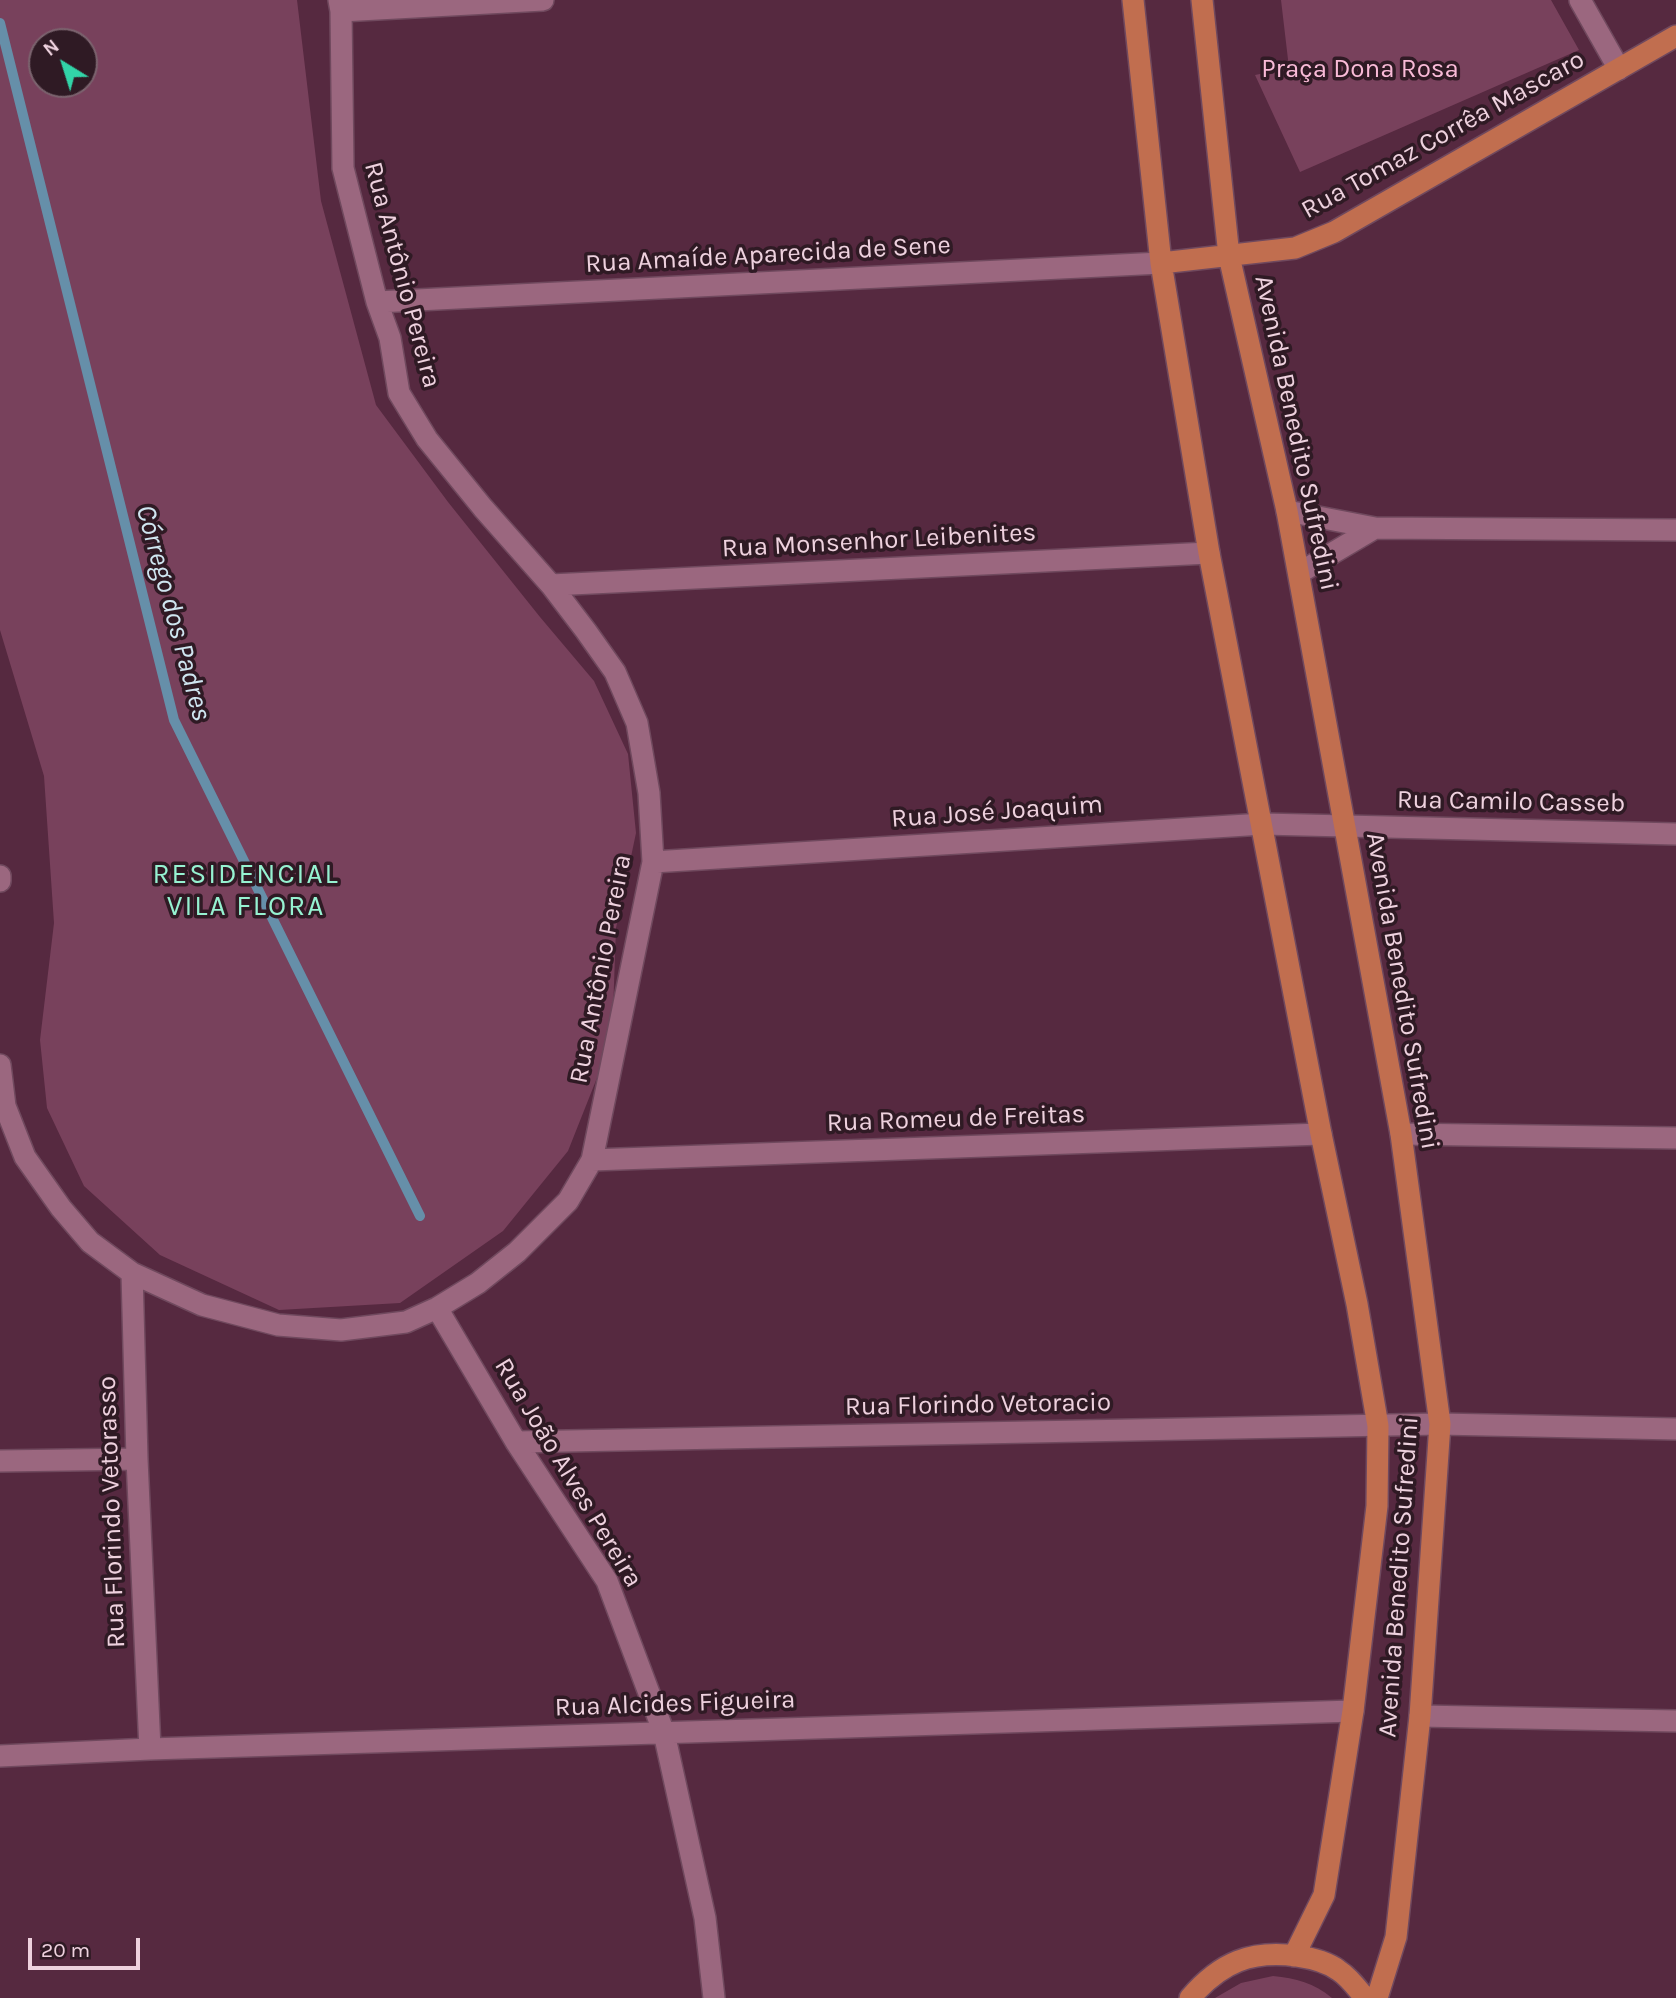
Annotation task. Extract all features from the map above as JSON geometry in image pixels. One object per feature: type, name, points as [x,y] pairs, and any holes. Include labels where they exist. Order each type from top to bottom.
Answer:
[{"type":"main road","name":"Avenida Benedito Sufredini","points":[[1133,0],[1161,263],[1209,553],[1321,1134],[1357,1304],[1378,1426],[1377,1506],[1353,1711],[1324,1895],[1293,1956]]},
{"type":"main road","name":"Avenida Benedito Sufredini","points":[[1202,0],[1229,256],[1287,511],[1401,1133],[1440,1424],[1420,1716],[1396,1937],[1377,1998]]},
{"type":"main road","name":"Rua Tomaz Corrêa Mascaro","points":[[1161,263],[1295,248],[1334,232],[1676,36]]},
{"type":"main road","points":[[1190,1998],[1215,1974],[1245,1957],[1268,1953],[1312,1958],[1338,1969],[1365,1998]]},
{"type":"street","points":[[340,6],[542,0]]},
{"type":"street","points":[[1580,0],[1619,69]]},
{"type":"street","name":"Rua Antônio Pereira","points":[[0,1065],[5,1106],[24,1157],[90,1242],[132,1273],[202,1306],[278,1325],[341,1330],[406,1322],[437,1308],[478,1283],[517,1252],[568,1200],[592,1160],[653,862],[649,793],[637,723],[615,673],[551,585],[482,508],[427,439],[399,393],[390,338],[377,302],[343,168],[340,6]]},
{"type":"street","name":"Rua Amaíde Aparecida de Sene","points":[[377,302],[1161,263]]},
{"type":"street","points":[[1287,511],[1375,528],[1676,530]]},
{"type":"street","points":[[1299,573],[1375,528]]},
{"type":"street","name":"Rua Monsenhor Leibenites","points":[[551,585],[1209,553]]},
{"type":"street","name":"Rua José Joaquim","points":[[653,862],[1263,824],[1344,826]]},
{"type":"street","name":"Rua Camilo Casseb","points":[[1344,826],[1676,834]]},
{"type":"street","points":[[1401,1133],[1676,1138]]},
{"type":"street","name":"Rua Romeu de Freitas","points":[[592,1160],[1321,1134]]},
{"type":"street","name":"Rua Florindo Vetorasso","points":[[132,1273],[150,1749]]},
{"type":"street","name":"Rua João Alves Pereira","points":[[437,1308],[516,1442],[607,1581],[664,1733],[705,1918],[714,1998]]},
{"type":"street","name":"Rua Florindo Vetoracio","points":[[516,1442],[1440,1424],[1676,1429]]},
{"type":"street","points":[[0,1461],[137,1459]]},
{"type":"street","name":"Rua Alcides Figueira","points":[[0,1756],[1353,1711]]},
{"type":"street","points":[[1420,1716],[1676,1721]]},
{"type":"green space","points":[[0,0],[297,0],[321,201],[376,405],[448,502],[594,681],[628,754],[636,833],[616,928],[612,1040],[568,1151],[503,1231],[400,1303],[279,1310],[160,1255],[84,1186],[47,1108],[40,1040],[54,923],[44,776],[0,630]]},
{"type":"green space","name":"Praça Dona Rosa","points":[[1281,0],[1551,0],[1579,50],[1300,172],[1255,75],[1289,68]]},
{"type":"green space","points":[[1273,1976],[1304,1982],[1332,1998],[1215,1998],[1241,1983]]},
{"type":"waterway","name":"Córrego dos Padres","points":[[0,23],[174,720],[420,1216]]},
{"type":"district","name":"RESIDENCIAL VILA FLORA","points":[[246,891]]}]
